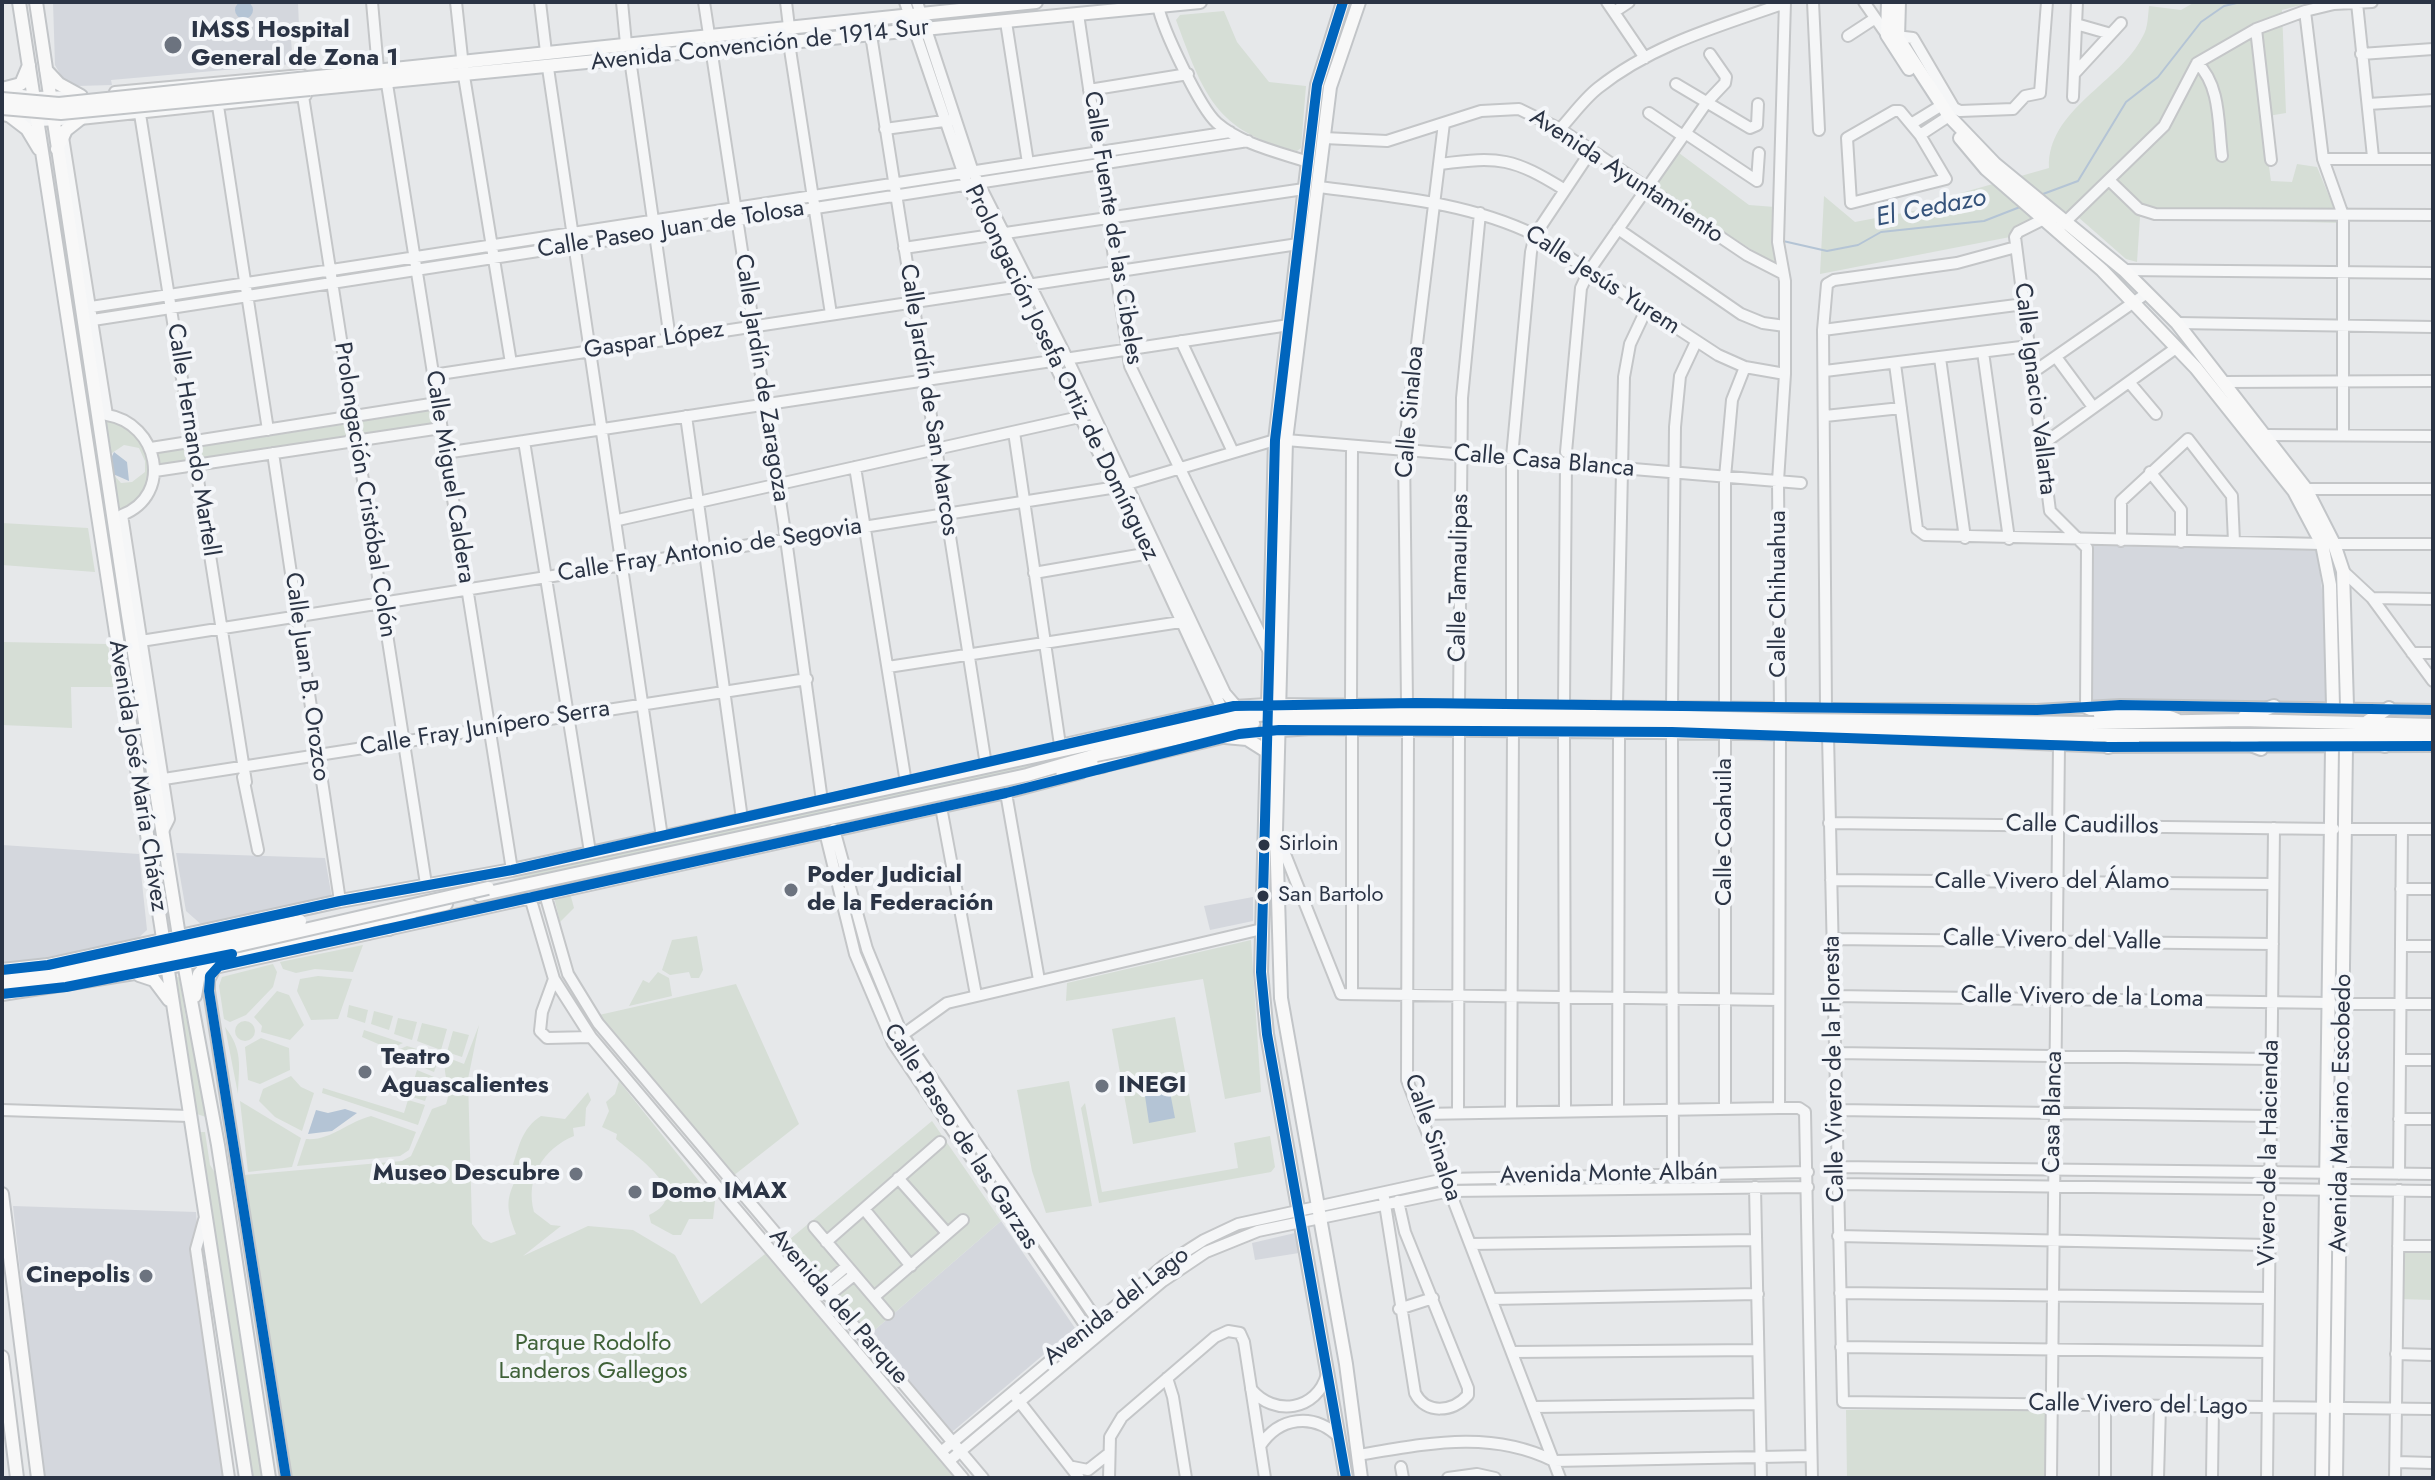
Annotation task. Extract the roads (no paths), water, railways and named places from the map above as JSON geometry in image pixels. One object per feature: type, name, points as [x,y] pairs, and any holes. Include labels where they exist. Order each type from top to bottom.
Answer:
[{"type":"main road","name":"Avenida José María Chávez","points":[[19,2],[38,121],[50,154],[179,936],[223,1177],[269,1478]]},
{"type":"main road","name":"Avenida José María Chávez","points":[[36,2],[53,120],[50,154],[166,968],[246,1478]]},
{"type":"main road","name":"Avenida Convención de 1914 Sur","points":[[5,113],[61,113],[311,86],[378,69],[789,27],[913,8],[1036,2]]},
{"type":"main road","name":"Avenida Convención de 1914 Sur","points":[[2,99],[59,104],[311,86],[387,84],[1200,2]]},
{"type":"main road","points":[[1273,704],[1269,652],[1280,440],[1319,187],[1330,87],[1347,29],[1359,2]]},
{"type":"main road","points":[[1347,29],[1367,2]]},
{"type":"main road","points":[[1888,2],[1893,36],[1942,112],[1990,166],[2051,217],[2124,270],[2177,323],[2306,489],[2328,544],[2333,706]]},
{"type":"main road","points":[[1893,36],[1899,2]]},
{"type":"main road","points":[[1337,5],[1317,85],[1279,402],[1273,731],[1281,998],[1361,1478]]},
{"type":"main road","points":[[2,90],[21,84],[30,62]]},
{"type":"main road","points":[[45,69],[59,84],[81,96]]},
{"type":"main road","points":[[5,113],[27,129],[50,154],[62,135],[80,119]]},
{"type":"main road","points":[[2051,217],[2174,346],[2294,491],[2328,544],[2343,571],[2347,706]]},
{"type":"main road","points":[[1435,703],[1474,717]]},
{"type":"main road","points":[[2241,720],[2274,706]]},
{"type":"main road","points":[[2086,707],[2096,713],[2164,714],[2180,722]]},
{"type":"main road","points":[[2365,722],[2389,708]]},
{"type":"main road","points":[[1424,730],[1474,717]]},
{"type":"main road","points":[[2,986],[56,981],[225,948],[488,888],[827,827],[1098,755],[1248,724],[1474,717],[2094,729],[2241,720],[2433,725]]},
{"type":"main road","points":[[2094,729],[2151,736],[2233,737],[2385,746]]},
{"type":"main road","points":[[1273,731],[1266,751],[1262,929],[1267,1034],[1302,1214],[1346,1478]]},
{"type":"main road","points":[[2344,742],[2433,735]]},
{"type":"main road","points":[[2108,747],[2151,736]]},
{"type":"main road","points":[[1225,737],[1247,739],[1266,751]]},
{"type":"main road","points":[[2233,737],[2261,749]]},
{"type":"main road","name":"Avenida Mariano Escobedo","points":[[2336,1478],[2334,1173],[2339,782],[2344,742]]},
{"type":"main road","name":"Avenida Mariano Escobedo","points":[[2332,748],[2339,782]]},
{"type":"main road","points":[[2,970],[140,945],[426,884],[512,870],[1027,756],[1098,755]]},
{"type":"main road","points":[[682,851],[700,860]]},
{"type":"main road","points":[[2,978],[119,960],[439,889],[490,874]]},
{"type":"main road","points":[[194,1007],[199,974],[223,961],[267,946],[555,876]]},
{"type":"main road","points":[[389,929],[419,910]]},
{"type":"main road","points":[[176,912],[204,931]]},
{"type":"main road","points":[[267,946],[261,941],[258,930],[275,915]]},
{"type":"main road","points":[[140,945],[159,918]]},
{"type":"main road","points":[[348,927],[368,933]]},
{"type":"main road","points":[[2,997],[185,964],[223,961]]},
{"type":"main road","points":[[31,967],[24,972],[21,981],[32,991]]},
{"type":"main road","points":[[131,975],[154,980],[172,1004]]},
{"type":"main road","points":[[189,1116],[207,1124],[217,1141]]},
{"type":"main road","name":"Avenida Mariano Escobedo","points":[[2322,1478],[2334,1190]]},
{"type":"main road","points":[[2,1194],[38,1478]]},
{"type":"main road","points":[[2,1357],[17,1478]]},
{"type":"street","points":[[372,2],[378,69]]},
{"type":"street","points":[[456,2],[464,76],[511,363]]},
{"type":"street","points":[[540,2],[546,52]]},
{"type":"street","points":[[622,2],[626,44]]},
{"type":"street","name":"Calle Jardín de Zaragoza","points":[[704,2],[807,679],[822,801]]},
{"type":"street","points":[[786,2],[789,27]]},
{"type":"street","points":[[1607,2],[1645,58]]},
{"type":"street","points":[[1614,12],[1629,2]]},
{"type":"street","points":[[1560,129],[1597,89],[1645,58],[1695,33],[1785,2]]},
{"type":"street","name":"Calle Chihuahua","points":[[1779,1108],[1778,481],[1785,374],[1785,281],[1778,242],[1785,2]]},
{"type":"street","points":[[1813,2],[1819,130]]},
{"type":"street","points":[[1864,2],[1874,19],[1893,36],[1913,38],[1957,110],[2013,109],[2025,96],[2040,93],[2047,2]]},
{"type":"street","points":[[2073,97],[2077,2]]},
{"type":"street","points":[[1826,709],[1823,330],[1829,281],[1957,263],[2016,247],[2016,234],[2110,181],[2164,126],[2197,63],[2256,29],[2305,11],[2372,2]]},
{"type":"street","points":[[2357,3],[2373,157]]},
{"type":"street","points":[[1158,4],[1188,74],[1214,121],[1248,141],[1308,162]]},
{"type":"street","name":"Prolongación Josefa Ortiz de Domínguez","points":[[913,8],[968,173],[1030,283],[1067,358],[1085,416]]},
{"type":"street","points":[[2305,11],[2323,159],[2343,215],[2343,435]]},
{"type":"street","name":"Calle Fuente de las Cibeles","points":[[1078,14],[1130,366],[1269,652]]},
{"type":"street","points":[[1848,36],[1874,19]]},
{"type":"street","points":[[1006,22],[1028,163]]},
{"type":"street","points":[[2074,74],[2121,23]]},
{"type":"street","points":[[2076,24],[2111,34]]},
{"type":"street","points":[[2256,29],[2271,160]]},
{"type":"street","name":"Calle Jardín de San Marcos","points":[[871,35],[986,765]]},
{"type":"street","points":[[789,43],[831,314]]},
{"type":"street","points":[[2361,54],[2433,49]]},
{"type":"street","points":[[1564,704],[1566,457],[1579,297],[1589,271],[1707,102],[1727,80],[1710,54]]},
{"type":"street","points":[[630,59],[670,339]]},
{"type":"street","points":[[2197,63],[2209,74],[2213,86],[2222,156]]},
{"type":"street","points":[[548,68],[625,565],[662,837]]},
{"type":"street","name":"Avenida Convención de 1914 Sur","points":[[2,90],[35,97],[81,96],[290,74],[311,86]]},
{"type":"street","points":[[1089,90],[1188,74]]},
{"type":"street","name":"Calle Miguel Caldera","points":[[387,84],[512,870]]},
{"type":"street","points":[[1676,84],[1750,128],[1757,125],[1758,104]]},
{"type":"street","name":"Avenida Convención de 1914 Sur","points":[[5,113],[38,121],[140,114],[218,106],[311,86]]},
{"type":"street","name":"Prolongación Cristóbal Colón","points":[[311,86],[331,277],[426,884]]},
{"type":"street","points":[[2368,104],[2433,100]]},
{"type":"street","points":[[218,106],[268,430]]},
{"type":"street","name":"Avenida Ayuntamiento","points":[[1324,138],[1387,141],[1505,108],[1519,109],[1560,129],[1747,255],[1782,273]]},
{"type":"street","points":[[1894,111],[1900,111],[1911,124],[1946,176],[1944,182],[1851,203],[1847,138],[1894,111]]},
{"type":"street","points":[[1911,124],[1942,112]]},
{"type":"street","points":[[1920,135],[1942,112]]},
{"type":"street","points":[[1649,113],[1757,181],[1759,153]]},
{"type":"street","name":"Calle Hernando Martell","points":[[140,114],[258,850]]},
{"type":"street","points":[[885,129],[950,120]]},
{"type":"street","name":"Calle Sinaloa","points":[[1444,123],[1404,450],[1409,717],[1407,1080],[1560,1478]]},
{"type":"street","name":"Calle Paseo Juan de Tolosa","points":[[415,264],[492,245],[575,239],[895,190],[973,184],[1230,132]]},
{"type":"street","points":[[62,135],[107,415],[136,427],[151,448],[155,471],[441,428]]},
{"type":"street","name":"Calle Paseo Juan de Tolosa","points":[[895,190],[1028,163],[1248,141]]},
{"type":"street","points":[[1512,704],[1512,457],[1527,284],[1535,235],[1591,151]]},
{"type":"street","points":[[1440,164],[1494,159],[1516,162],[1565,190]]},
{"type":"street","points":[[2323,159],[2433,159]]},
{"type":"street","points":[[2110,181],[2139,209],[2155,214],[2433,215]]},
{"type":"street","name":"Calle Jesús Yurem","points":[[1319,187],[1435,202],[1480,213],[1535,235],[1696,342],[1745,367],[1785,374]]},
{"type":"street","points":[[904,248],[1304,189]]},
{"type":"street","name":"Calle Tamaulipas","points":[[1459,704],[1462,393],[1480,213]]},
{"type":"street","points":[[1618,229],[1741,314],[1763,323],[1785,326]]},
{"type":"street","name":"Prolongación Josefa Ortiz de Domínguez","points":[[1000,234],[1017,286],[1122,486],[1228,708],[1245,715],[1247,725],[1239,734]]},
{"type":"street","name":"Calle Paseo Juan de Tolosa","points":[[91,307],[247,296],[331,277],[415,264],[495,258],[575,239]]},
{"type":"street","name":"Gaspar López","points":[[433,375],[1298,244]]},
{"type":"street","name":"Calle Ignacio Vallarta","points":[[2016,247],[2050,511],[2080,540]]},
{"type":"street","points":[[2124,270],[2433,273]]},
{"type":"street","name":"Calle Paseo Juan de Tolosa","points":[[93,320],[246,284],[331,277]]},
{"type":"street","points":[[2032,373],[2147,293]]},
{"type":"street","points":[[1823,330],[2024,304]]},
{"type":"street","points":[[1617,705],[1619,468],[1624,377],[1630,344],[1647,308]]},
{"type":"street","points":[[2177,323],[2433,327]]},
{"type":"street","points":[[445,453],[1289,325]]},
{"type":"street","points":[[1181,341],[1233,452]]},
{"type":"street","points":[[1672,706],[1672,473],[1680,376],[1696,342]]},
{"type":"street","points":[[1825,371],[2029,346]]},
{"type":"street","points":[[2043,444],[2174,346]]},
{"type":"street","points":[[1983,352],[2009,539]]},
{"type":"street","points":[[2056,357],[2093,407]]},
{"type":"street","points":[[1940,358],[1965,538]]},
{"type":"street","points":[[1895,364],[1920,533],[2009,539],[2433,544]]},
{"type":"street","name":"Calle Coahuila","points":[[1725,1108],[1725,477],[1732,400],[1745,367]]},
{"type":"street","points":[[2225,382],[2433,381]]},
{"type":"street","points":[[2129,382],[2156,414]]},
{"type":"street","points":[[151,448],[437,403]]},
{"type":"street","points":[[1825,416],[1901,408]]},
{"type":"street","points":[[686,416],[742,819]]},
{"type":"street","points":[[618,520],[1085,416]]},
{"type":"street","points":[[1014,432],[1060,745]]},
{"type":"street","points":[[2266,435],[2433,436]]},
{"type":"street","name":"Calle Casa Blanca","points":[[1280,440],[1461,455],[1566,457],[1619,468],[1801,483]]},
{"type":"street","name":"Calle Fray Antonio de Segovia","points":[[141,641],[1122,486],[1280,440]]},
{"type":"street","points":[[2121,541],[2121,501],[2185,440],[2191,440],[2232,496],[2234,542]]},
{"type":"street","points":[[524,441],[590,852]]},
{"type":"street","points":[[1351,703],[1352,446]]},
{"type":"street","name":"Calle Juan B. Orozco","points":[[273,453],[340,901]]},
{"type":"street","points":[[855,467],[906,783]]},
{"type":"street","name":"Avenida José María Chávez","points":[[155,471],[141,503],[122,515],[164,779],[169,819],[163,831]]},
{"type":"street","points":[[2150,472],[2181,510],[2181,542]]},
{"type":"street","name":"Prolongación Josefa Ortiz de Domínguez","points":[[1122,486],[1150,553],[1186,622]]},
{"type":"street","points":[[2306,489],[2433,489]]},
{"type":"street","points":[[2080,540],[2087,548],[2086,707]]},
{"type":"street","points":[[1034,573],[1150,553]]},
{"type":"street","points":[[2343,571],[2372,598],[2433,681]]},
{"type":"street","points":[[2372,598],[2433,599]]},
{"type":"street","points":[[888,667],[1186,622]]},
{"type":"street","points":[[2412,653],[2433,653]]},
{"type":"street","name":"Calle Fray Junípero Serra","points":[[164,779],[245,773],[318,755],[807,679]]},
{"type":"street","points":[[1294,703],[1286,711],[1286,720],[1298,730]]},
{"type":"street","points":[[1027,756],[1060,745],[1228,708],[1294,703],[1351,703],[1409,717],[1424,730],[1828,735],[2108,747],[2261,749],[2332,748],[2344,742]]},
{"type":"street","points":[[286,1478],[209,984],[212,972],[223,961],[389,929],[700,860],[827,827],[1006,793],[1098,755],[1239,734],[1352,730],[1409,717],[1435,703],[1826,709],[2347,706],[2433,710]]},
{"type":"street","points":[[1875,737],[1876,709]]},
{"type":"street","points":[[1347,994],[1352,730]]},
{"type":"street","points":[[1458,1113],[1459,730]]},
{"type":"street","points":[[1511,1112],[1513,730]]},
{"type":"street","points":[[1564,731],[1565,1111]]},
{"type":"street","points":[[1618,1110],[1619,732]]},
{"type":"street","points":[[1672,732],[1673,1172]]},
{"type":"street","name":"Calle Vivero de la Floresta","points":[[1828,735],[1843,1402]]},
{"type":"street","name":"Casa Blanca","points":[[2051,1478],[2050,1349],[2059,745]]},
{"type":"street","points":[[2385,746],[2433,746]]},
{"type":"street","points":[[1006,793],[1039,980]]},
{"type":"street","points":[[941,807],[976,995]]},
{"type":"street","name":"Calle Caudillos","points":[[1829,823],[2433,829]]},
{"type":"street","name":"Calle Paseo de las Garzas","points":[[827,827],[867,949],[902,1034],[1105,1331]]},
{"type":"street","name":"Calle Paseo de las Garzas","points":[[827,827],[855,954],[893,1043],[1095,1338]]},
{"type":"street","name":"Vivero de la Hacienda","points":[[2267,1478],[2274,828]]},
{"type":"street","points":[[2399,1174],[2402,829]]},
{"type":"street","points":[[1276,830],[1347,994]]},
{"type":"street","name":"Calle Vivero del Álamo","points":[[1831,880],[2273,884]]},
{"type":"street","points":[[2401,889],[2433,889]]},
{"type":"street","name":"Avenida del Parque","points":[[545,894],[568,974],[598,1023],[983,1478]]},
{"type":"street","name":"Avenida del Parque","points":[[530,897],[554,979],[591,1037],[963,1478]]},
{"type":"street","points":[[893,1043],[947,1003],[1262,929]]},
{"type":"street","name":"Calle Vivero del Valle","points":[[1832,939],[2273,944]]},
{"type":"street","points":[[2401,946],[2433,946]]},
{"type":"street","points":[[554,979],[542,1012],[540,1031],[547,1038],[591,1037]]},
{"type":"street","points":[[1347,994],[1779,1000]]},
{"type":"street","name":"Calle Vivero de la Loma","points":[[1833,996],[2433,1004]]},
{"type":"street","points":[[1834,1053],[2271,1059]]},
{"type":"street","points":[[2400,1060],[2433,1060]]},
{"type":"street","points":[[1420,1114],[1725,1108],[1779,1108],[1805,1112],[1812,1478]]},
{"type":"street","points":[[2,1110],[189,1116]]},
{"type":"street","points":[[1836,1110],[2271,1116]]},
{"type":"street","points":[[2399,1119],[2433,1119]]},
{"type":"street","points":[[217,1141],[232,1142]]},
{"type":"street","points":[[826,1242],[940,1142]]},
{"type":"street","points":[[1837,1167],[2433,1174]]},
{"type":"street","name":"Avenida Monte Albán","points":[[1318,1210],[1382,1190],[1445,1179],[1673,1172],[1808,1172]]},
{"type":"street","points":[[223,1177],[237,1174]]},
{"type":"street","points":[[898,1178],[947,1233]]},
{"type":"street","points":[[1837,1184],[2433,1191]]},
{"type":"street","points":[[1755,1187],[1761,1478]]},
{"type":"street","name":"Avenida Monte Albán","points":[[1318,1210],[1385,1204],[1450,1191],[1808,1187]]},
{"type":"street","points":[[1382,1190],[1399,1309],[1420,1403],[1429,1408],[1448,1409],[1462,1402],[1468,1395],[1468,1388],[1405,1232],[1398,1201]]},
{"type":"street","points":[[2395,1478],[2399,1190]]},
{"type":"street","points":[[741,1216],[753,1208]]},
{"type":"street","points":[[864,1209],[911,1266]]},
{"type":"street","name":"Avenida del Lago","points":[[945,1456],[1087,1328],[1163,1266],[1204,1240],[1238,1224],[1318,1210]]},
{"type":"street","name":"Avenida del Lago","points":[[1015,1396],[1105,1331],[1163,1281],[1206,1252],[1302,1214]]},
{"type":"street","points":[[204,1220],[196,1249],[229,1478]]},
{"type":"street","points":[[874,1297],[963,1220]]},
{"type":"street","points":[[814,1227],[888,1314]]},
{"type":"street","points":[[1390,1237],[1405,1232]]},
{"type":"street","points":[[1838,1236],[2268,1245]]},
{"type":"street","points":[[1471,1244],[1756,1240]]},
{"type":"street","points":[[2398,1246],[2433,1246]]},
{"type":"street","points":[[824,1292],[851,1271]]},
{"type":"street","points":[[1840,1293],[2269,1298]]},
{"type":"street","points":[[1492,1299],[1758,1294]]},
{"type":"street","points":[[1399,1309],[1433,1298]]},
{"type":"street","points":[[1109,1478],[1107,1455],[1110,1437],[1122,1417],[1228,1331],[1240,1333],[1244,1342],[1265,1478]]},
{"type":"street","points":[[1841,1347],[2268,1352]]},
{"type":"street","points":[[1512,1352],[1758,1350]]},
{"type":"street","points":[[2396,1354],[2433,1355]]},
{"type":"street","points":[[1257,1419],[1273,1407],[1306,1403],[1324,1385],[1329,1369]]},
{"type":"street","points":[[1167,1378],[1186,1478]]},
{"type":"street","points":[[1251,1389],[1261,1401],[1273,1407]]},
{"type":"street","points":[[1015,1396],[1079,1478]]},
{"type":"street","name":"Calle Vivero del Lago","points":[[1843,1402],[2433,1409]]},
{"type":"street","points":[[1306,1403],[1309,1421]]},
{"type":"street","points":[[1534,1407],[1759,1404]]},
{"type":"street","points":[[2105,1405],[2105,1478]]},
{"type":"street","points":[[2158,1478],[2160,1406]]},
{"type":"street","points":[[2212,1478],[2213,1407]]},
{"type":"street","points":[[1257,1419],[1273,1427],[1309,1421],[1325,1426],[1339,1438]]},
{"type":"street","points":[[1260,1446],[1273,1427]]},
{"type":"street","points":[[1358,1455],[1471,1440],[1530,1449],[1554,1461],[1811,1456]]},
{"type":"street","points":[[1073,1467],[1088,1470],[1107,1455]]},
{"type":"street","points":[[2396,1462],[2433,1463]]},
{"type":"street","points":[[1448,1478],[1477,1474],[1495,1478]]},
{"type":"water","points":[[244,1],[253,10],[244,19],[235,10]]},
{"type":"water","points":[[114,452],[127,462],[129,481],[113,474],[109,463]]},
{"type":"water","points":[[1170,1092],[1175,1118],[1149,1123],[1145,1096]]},
{"type":"water","points":[[345,1109],[357,1113],[332,1131],[308,1134],[316,1110],[328,1113]]},
{"type":"waterway","name":"El Cedazo","points":[[2043,194],[2078,181],[2126,102],[2158,77],[2201,22],[2224,6],[2241,2]]},
{"type":"waterway","name":"El Cedazo","points":[[1783,241],[1827,251],[1858,245],[1881,232],[1984,221],[2020,207]]},
{"type":"place","name":"IMSS Hospital General de Zona 1","points":[[173,45]]},
{"type":"place","name":"Sirloin","points":[[1264,845]]},
{"type":"place","name":"Poder Judicial de la Federación","points":[[791,890]]},
{"type":"place","name":"San Bartolo","points":[[1263,896]]},
{"type":"place","name":"Teatro Aguascalientes","points":[[365,1072]]},
{"type":"place","name":"INEGI","points":[[1102,1086]]},
{"type":"place","name":"Museo Descubre","points":[[576,1174]]},
{"type":"place","name":"Domo IMAX","points":[[635,1192]]},
{"type":"place","name":"Cinepolis","points":[[146,1276]]},
{"type":"park label","name":"Parque Rodolfo Landeros Gallegos","points":[[593,1358]]}]
